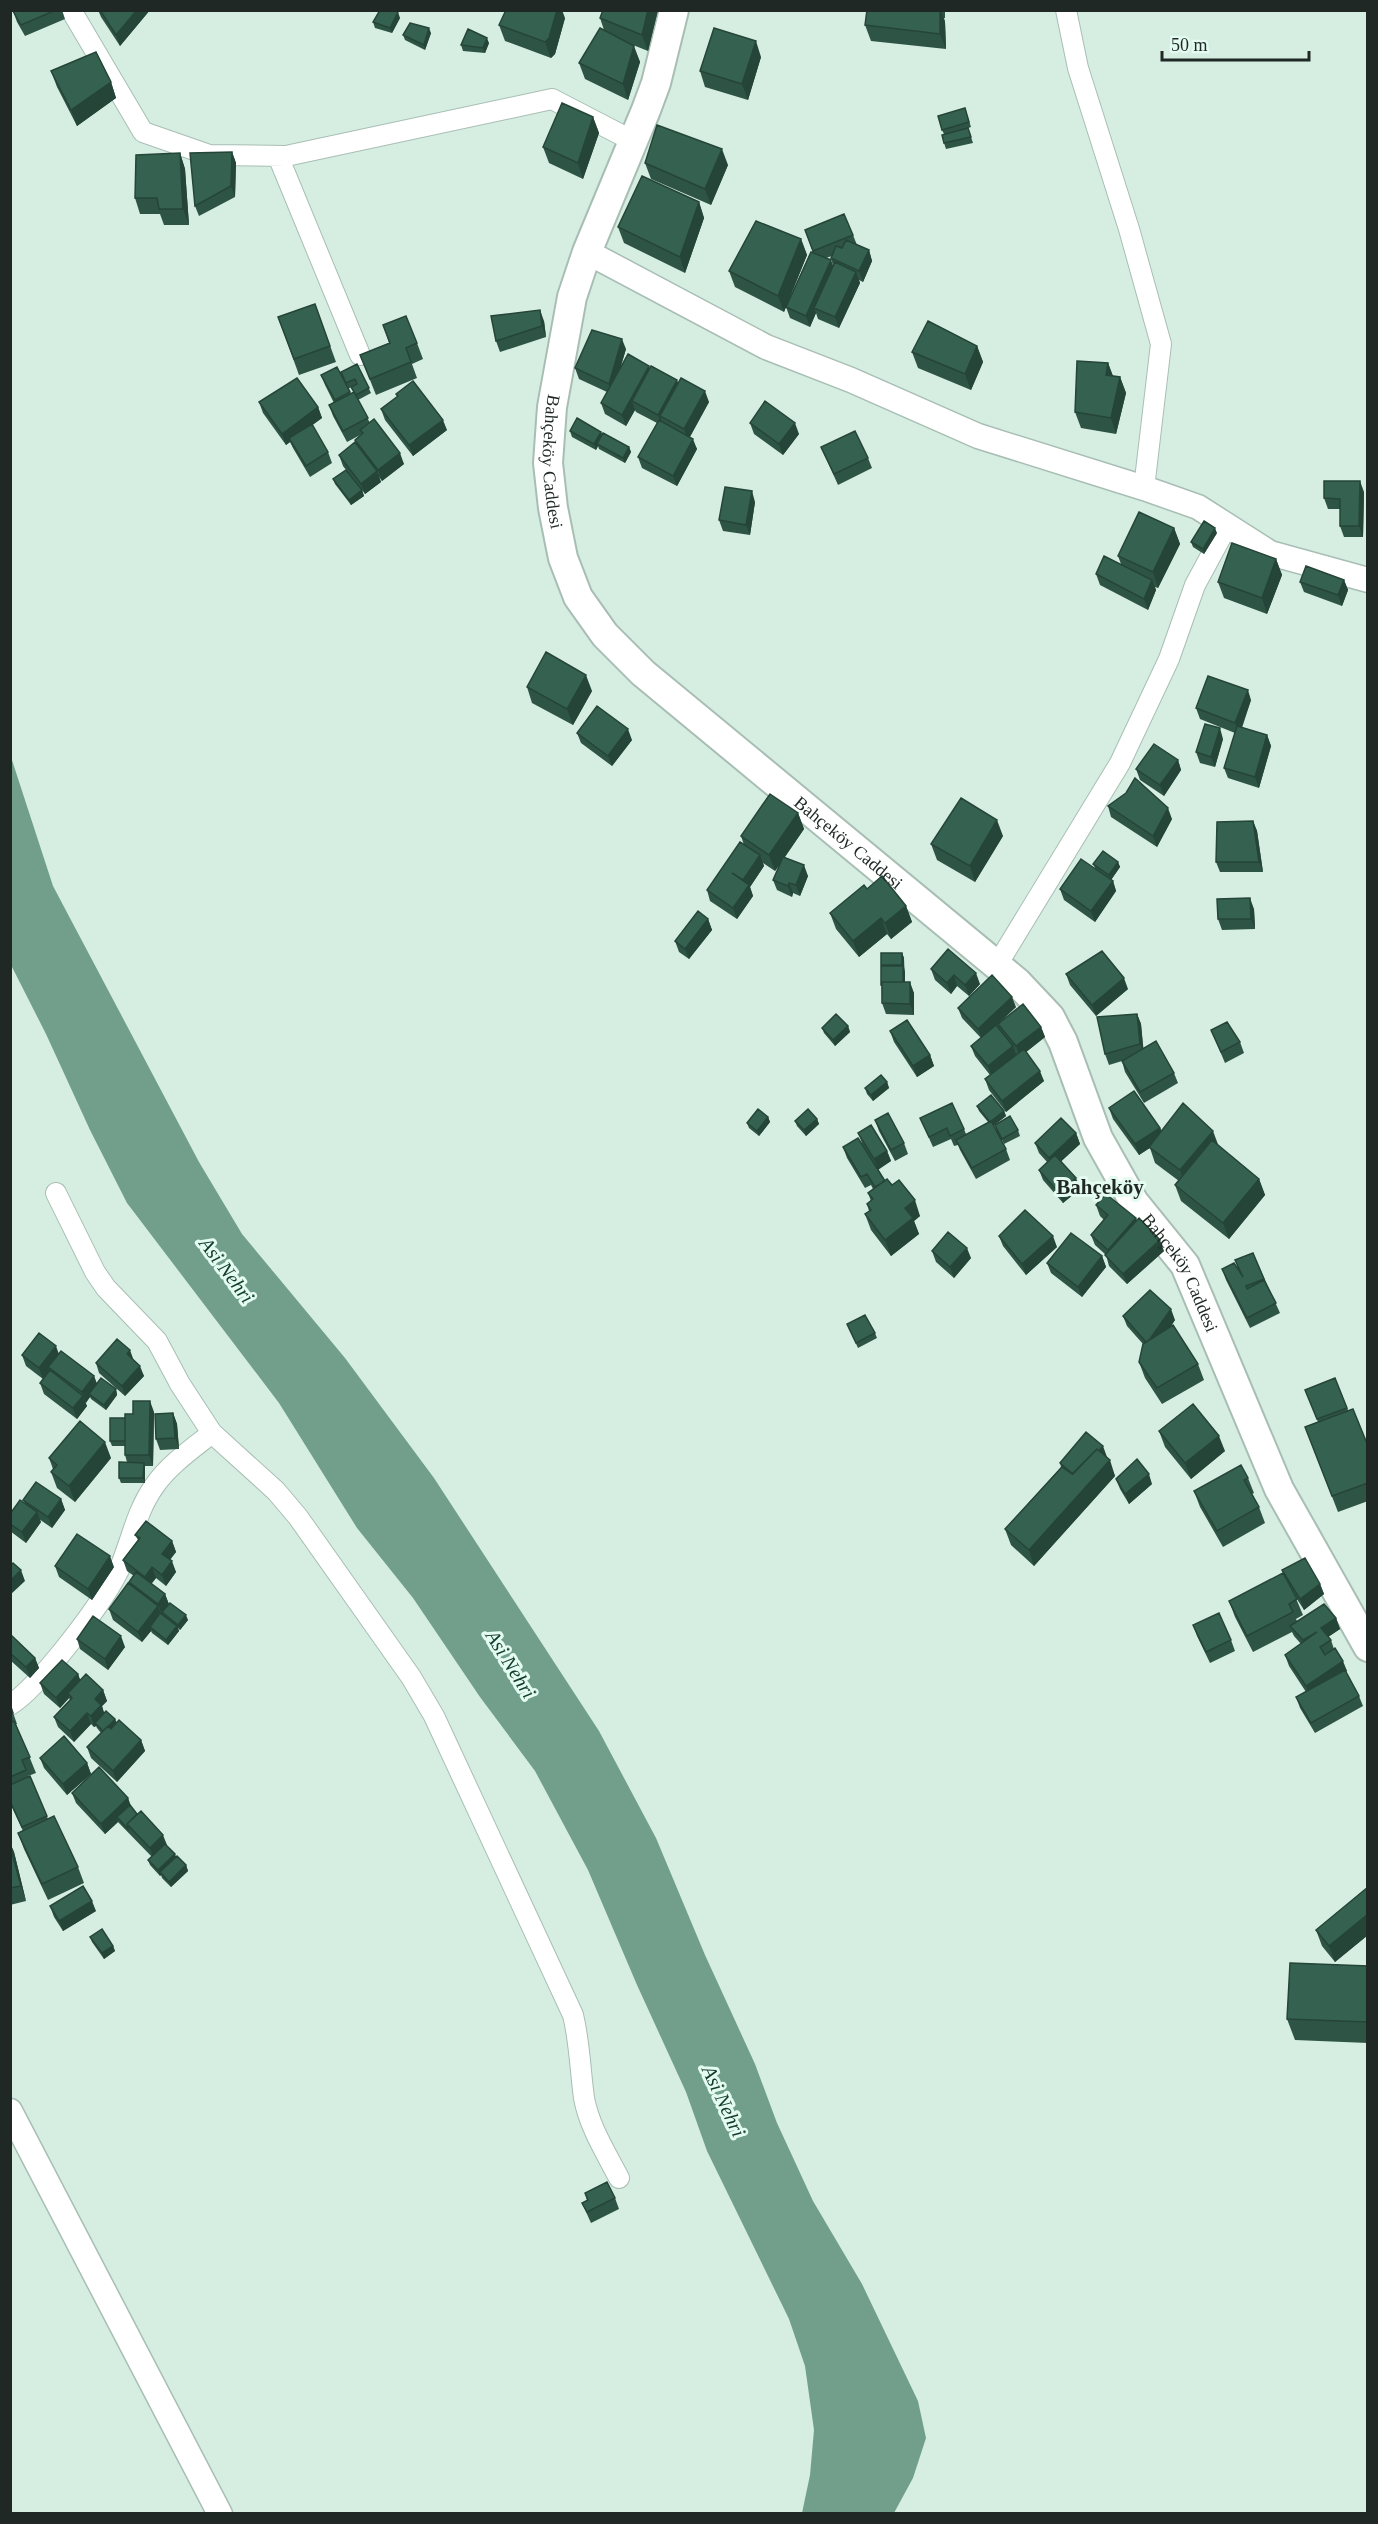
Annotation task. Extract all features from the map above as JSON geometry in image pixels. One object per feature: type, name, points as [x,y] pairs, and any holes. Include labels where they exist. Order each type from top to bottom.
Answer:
[{"type":"main road","name":"Bahçeköy Caddesi","points":[[674,10],[656,83],[587,252],[572,297],[559,360],[552,407],[548,463],[553,508],[563,558],[578,597],[605,634],[643,673],[997,965],[1050,1017],[1063,1042],[1098,1138],[1134,1202],[1185,1264],[1279,1489],[1368,1647]]},
{"type":"street","points":[[72,10],[143,132],[209,155],[286,156],[552,99],[633,141]]},
{"type":"street","points":[[1066,10],[1078,68],[1130,228],[1161,344],[1144,488]]},
{"type":"street","points":[[278,156],[360,356]]},
{"type":"street","points":[[587,252],[766,347],[851,380],[978,436],[1198,507],[1270,554],[1368,580]]},
{"type":"street","points":[[997,965],[1120,763],[1169,659],[1195,585],[1227,526]]},
{"type":"street","points":[[56,1193],[95,1272],[106,1288],[157,1341],[180,1384],[212,1433],[276,1491],[298,1517],[411,1677],[434,1716],[573,2015],[579,2042],[584,2099],[592,2124],[619,2178]]},
{"type":"street","points":[[10,1705],[33,1686],[110,1587],[122,1564],[140,1510],[155,1485],[174,1463],[212,1433]]},
{"type":"street","points":[[10,2111],[220,2514]]},
{"type":"water","name":"Asi Nehri","points":[[10,754],[53,886],[199,1162],[242,1234],[345,1358],[434,1478],[599,1731],[656,1838],[705,1955],[755,2064],[777,2123],[813,2201],[862,2284],[918,2401],[926,2438],[913,2478],[894,2513],[802,2513],[810,2475],[814,2430],[805,2366],[789,2319],[707,2151],[686,2092],[588,1870],[535,1771],[480,1697],[413,1598],[357,1528],[279,1403],[127,1203],[90,1130],[11,965]]},
{"type":"building","points":[[14,10],[56,10],[21,25]]},
{"type":"building","points":[[100,10],[137,10],[116,35]]},
{"type":"building","points":[[380,10],[398,12],[390,28],[373,22]]},
{"type":"building","points":[[506,10],[557,10],[549,38],[545,42],[499,25]]},
{"type":"building","points":[[603,10],[648,10],[642,35],[600,18]]},
{"type":"building","points":[[867,10],[940,10],[940,34],[865,25]]},
{"type":"building","points":[[410,23],[429,28],[424,45],[403,35]]},
{"type":"building","points":[[600,28],[634,46],[623,84],[579,63]]},
{"type":"building","points":[[714,28],[756,41],[742,84],[700,71]]},
{"type":"building","points":[[468,29],[487,38],[483,48],[461,45]]},
{"type":"building","points":[[96,52],[111,82],[71,110],[51,71]]},
{"type":"building","points":[[562,103],[593,117],[578,163],[543,147]]},
{"type":"building","points":[[965,108],[969,122],[942,130],[938,116]]},
{"type":"building","points":[[657,125],[722,149],[705,189],[645,163]]},
{"type":"building","points":[[968,128],[971,137],[944,143],[942,135]]},
{"type":"building","points":[[232,152],[231,186],[195,206],[190,153]]},
{"type":"building","points":[[180,153],[183,209],[159,209],[157,198],[135,198],[136,155]]},
{"type":"building","points":[[642,176],[699,202],[680,257],[618,227]]},
{"type":"building","points":[[844,214],[853,235],[813,251],[805,230]]},
{"type":"building","points":[[756,221],[801,239],[778,296],[729,271]]},
{"type":"building","points":[[846,240],[869,250],[859,271],[831,258],[836,246],[842,248]]},
{"type":"building","points":[[811,252],[831,260],[806,316],[786,307]]},
{"type":"building","points":[[835,262],[856,272],[835,317],[814,308]]},
{"type":"building","points":[[315,304],[330,346],[294,359],[278,317]]},
{"type":"building","points":[[540,310],[542,326],[496,341],[491,316]]},
{"type":"building","points":[[406,316],[417,343],[406,348],[411,362],[370,379],[360,355],[390,343],[383,325]]},
{"type":"building","points":[[928,321],[977,346],[965,374],[912,352]]},
{"type":"building","points":[[592,330],[622,339],[609,384],[575,368]]},
{"type":"building","points":[[628,354],[649,366],[622,415],[601,403]]},
{"type":"building","points":[[1077,361],[1108,363],[1106,375],[1120,377],[1111,418],[1075,412]]},
{"type":"building","points":[[357,364],[369,388],[356,395],[351,387],[357,384],[355,379],[346,383],[341,372]]},
{"type":"building","points":[[651,366],[677,380],[658,415],[632,401]]},
{"type":"building","points":[[337,367],[350,392],[335,400],[321,375]]},
{"type":"building","points":[[297,378],[318,407],[282,434],[259,402]]},
{"type":"building","points":[[681,378],[705,391],[684,429],[660,416]]},
{"type":"building","points":[[413,381],[443,420],[409,445],[381,409]]},
{"type":"building","points":[[354,392],[368,418],[343,431],[329,405]]},
{"type":"building","points":[[765,401],[795,423],[779,444],[750,423]]},
{"type":"building","points":[[577,418],[601,432],[594,444],[570,431]]},
{"type":"building","points":[[374,419],[400,453],[378,470],[355,440],[363,433],[360,430]]},
{"type":"building","points":[[659,420],[693,439],[673,476],[638,457]]},
{"type":"building","points":[[312,424],[328,452],[306,466],[289,438]]},
{"type":"building","points":[[855,431],[868,458],[834,474],[821,447]]},
{"type":"building","points":[[603,433],[629,447],[623,458],[597,444]]},
{"type":"building","points":[[355,442],[377,471],[361,484],[339,455]]},
{"type":"building","points":[[346,470],[362,490],[349,500],[333,479]]},
{"type":"building","points":[[1324,481],[1360,481],[1359,526],[1340,526],[1340,499],[1324,498]]},
{"type":"building","points":[[725,487],[752,491],[746,525],[719,520]]},
{"type":"building","points":[[1139,512],[1174,528],[1153,572],[1118,556]]},
{"type":"building","points":[[1204,521],[1215,528],[1203,549],[1191,542]]},
{"type":"building","points":[[1232,543],[1276,559],[1262,598],[1218,582]]},
{"type":"building","points":[[1104,556],[1152,580],[1144,599],[1096,574]]},
{"type":"building","points":[[1306,566],[1344,580],[1338,595],[1300,582]]},
{"type":"building","points":[[546,652],[586,675],[567,709],[527,687]]},
{"type":"building","points":[[1208,676],[1248,690],[1235,723],[1196,708]]},
{"type":"building","points":[[597,706],[628,729],[608,756],[577,733]]},
{"type":"building","points":[[1205,724],[1220,728],[1211,757],[1196,752]]},
{"type":"building","points":[[1237,726],[1267,735],[1255,777],[1224,768]]},
{"type":"building","points":[[1154,744],[1178,760],[1160,785],[1136,769]]},
{"type":"building","points":[[1135,778],[1168,808],[1153,836],[1108,806],[1126,793]]},
{"type":"building","points":[[770,794],[798,813],[769,855],[741,836]]},
{"type":"building","points":[[961,798],[997,820],[970,866],[931,844]]},
{"type":"building","points":[[1253,821],[1259,862],[1216,862],[1217,822]]},
{"type":"building","points":[[740,842],[760,855],[743,880],[732,873],[749,885],[733,908],[707,890]]},
{"type":"building","points":[[1103,851],[1118,862],[1109,875],[1093,864]]},
{"type":"building","points":[[783,857],[804,865],[796,885],[789,883],[788,886],[773,880]]},
{"type":"building","points":[[1081,859],[1113,881],[1091,911],[1060,889]]},
{"type":"building","points":[[882,876],[906,906],[885,923],[881,918],[853,941],[830,913],[864,885],[867,889]]},
{"type":"building","points":[[1250,898],[1251,919],[1218,919],[1217,899]]},
{"type":"building","points":[[698,911],[708,919],[685,949],[675,941]]},
{"type":"building","points":[[948,949],[976,973],[965,985],[954,975],[947,983],[931,969]]},
{"type":"building","points":[[1102,951],[1124,978],[1092,1005],[1066,974]]},
{"type":"building","points":[[881,953],[902,953],[902,965],[881,965]]},
{"type":"building","points":[[881,966],[903,966],[903,982],[882,982],[881,985]]},
{"type":"building","points":[[992,975],[1012,997],[978,1029],[958,1008]]},
{"type":"building","points":[[882,982],[910,982],[910,1004],[882,1003]]},
{"type":"building","points":[[1023,1004],[1041,1027],[1016,1046],[998,1024]]},
{"type":"building","points":[[836,1014],[848,1026],[833,1040],[822,1028]]},
{"type":"building","points":[[1137,1014],[1140,1044],[1105,1054],[1097,1017]]},
{"type":"building","points":[[907,1020],[930,1055],[913,1066],[890,1031]]},
{"type":"building","points":[[1227,1022],[1240,1042],[1221,1052],[1211,1030]]},
{"type":"building","points":[[996,1025],[1013,1046],[988,1066],[971,1046]]},
{"type":"building","points":[[1156,1041],[1174,1073],[1140,1092],[1122,1061]]},
{"type":"building","points":[[1024,1049],[1040,1071],[1002,1101],[985,1079]]},
{"type":"building","points":[[881,1075],[887,1082],[871,1095],[865,1088]]},
{"type":"building","points":[[1134,1091],[1160,1128],[1135,1144],[1109,1108]]},
{"type":"building","points":[[991,1095],[1004,1111],[990,1122],[977,1106]]},
{"type":"building","points":[[952,1103],[964,1129],[950,1136],[947,1128],[929,1137],[920,1118]]},
{"type":"building","points":[[1183,1103],[1213,1131],[1180,1170],[1149,1147]]},
{"type":"building","points":[[758,1109],[768,1117],[757,1131],[747,1123]]},
{"type":"building","points":[[808,1109],[817,1119],[804,1130],[795,1121]]},
{"type":"building","points":[[888,1113],[904,1143],[891,1150],[875,1120]]},
{"type":"building","points":[[1010,1116],[1018,1130],[1002,1139],[995,1125]]},
{"type":"building","points":[[1061,1118],[1076,1133],[1049,1158],[1035,1143]]},
{"type":"building","points":[[991,1121],[1006,1149],[972,1168],[956,1140]]},
{"type":"building","points":[[871,1125],[887,1151],[874,1159],[858,1133]]},
{"type":"building","points":[[858,1138],[885,1181],[875,1187],[867,1174],[861,1177],[843,1147]]},
{"type":"building","points":[[1212,1140],[1259,1179],[1223,1223],[1175,1185]]},
{"type":"building","points":[[1055,1155],[1076,1178],[1059,1193],[1039,1170]]},
{"type":"building","points":[[887,1179],[892,1185],[899,1180],[915,1200],[905,1208],[913,1218],[885,1240],[865,1214],[871,1210],[867,1204],[873,1199],[868,1193]]},
{"type":"building","points":[[1106,1194],[1136,1218],[1108,1250],[1091,1235],[1108,1215],[1096,1205]]},
{"type":"building","points":[[1025,1210],[1053,1236],[1022,1264],[999,1236]]},
{"type":"building","points":[[1139,1218],[1160,1240],[1123,1274],[1105,1255]]},
{"type":"building","points":[[948,1232],[967,1248],[950,1267],[932,1251]]},
{"type":"building","points":[[1071,1233],[1102,1256],[1078,1287],[1047,1263]]},
{"type":"building","points":[[1253,1253],[1264,1279],[1246,1286],[1247,1289],[1264,1280],[1276,1303],[1247,1318],[1222,1269],[1234,1263],[1243,1277],[1235,1260]]},
{"type":"building","points":[[1150,1290],[1171,1309],[1146,1342],[1123,1316]]},
{"type":"building","points":[[865,1315],[875,1333],[856,1343],[847,1324]]},
{"type":"building","points":[[1173,1325],[1198,1364],[1157,1388],[1139,1362],[1143,1344]]},
{"type":"building","points":[[39,1333],[56,1346],[39,1368],[22,1355]]},
{"type":"building","points":[[117,1339],[130,1350],[127,1354],[140,1366],[122,1386],[96,1363]]},
{"type":"building","points":[[61,1351],[94,1376],[82,1392],[48,1367]]},
{"type":"building","points":[[50,1370],[83,1396],[73,1408],[40,1383]]},
{"type":"building","points":[[101,1378],[116,1389],[104,1405],[89,1394]]},
{"type":"building","points":[[1335,1378],[1347,1408],[1317,1419],[1305,1390]]},
{"type":"building","points":[[133,1401],[150,1401],[149,1455],[125,1455],[125,1414],[133,1414]]},
{"type":"building","points":[[1193,1404],[1219,1436],[1185,1463],[1159,1431]]},
{"type":"building","points":[[1353,1409],[1368,1446],[1368,1483],[1332,1496],[1305,1427]]},
{"type":"building","points":[[173,1413],[175,1438],[156,1439],[155,1414]]},
{"type":"building","points":[[110,1418],[125,1418],[125,1441],[110,1441]]},
{"type":"building","points":[[80,1421],[105,1442],[69,1486],[51,1472],[57,1465],[49,1458]]},
{"type":"building","points":[[1086,1432],[1103,1446],[1099,1451],[1097,1449],[1073,1474],[1060,1463]]},
{"type":"building","points":[[1097,1449],[1110,1460],[1029,1550],[1005,1529],[1062,1467],[1072,1474]]},
{"type":"building","points":[[1137,1459],[1149,1474],[1125,1494],[1116,1479]]},
{"type":"building","points":[[119,1462],[144,1463],[143,1478],[119,1478]]},
{"type":"building","points":[[1241,1465],[1248,1478],[1244,1480],[1259,1507],[1217,1531],[1194,1491]]},
{"type":"building","points":[[36,1482],[61,1499],[48,1517],[23,1500]]},
{"type":"building","points":[[20,1500],[37,1512],[22,1532],[10,1524],[10,1514]]},
{"type":"building","points":[[146,1521],[172,1541],[162,1554],[172,1561],[162,1575],[152,1567],[145,1577],[123,1560],[140,1538],[135,1535]]},
{"type":"building","points":[[77,1534],[110,1556],[88,1589],[55,1566]]},
{"type":"building","points":[[1305,1558],[1320,1584],[1300,1599],[1282,1570]]},
{"type":"building","points":[[13,1563],[21,1570],[10,1581],[10,1566]]},
{"type":"building","points":[[136,1572],[165,1594],[158,1604],[129,1582]]},
{"type":"building","points":[[1283,1573],[1297,1599],[1289,1604],[1293,1612],[1247,1636],[1229,1601]]},
{"type":"building","points":[[128,1583],[158,1606],[138,1632],[109,1609]]},
{"type":"building","points":[[170,1603],[186,1615],[178,1625],[162,1612]]},
{"type":"building","points":[[1324,1604],[1336,1618],[1321,1628],[1331,1640],[1320,1647],[1325,1655],[1335,1648],[1343,1661],[1306,1686],[1285,1655],[1317,1632],[1303,1640],[1290,1626]]},
{"type":"building","points":[[160,1613],[177,1626],[166,1640],[150,1627]]},
{"type":"building","points":[[1219,1613],[1231,1640],[1206,1652],[1193,1625]]},
{"type":"building","points":[[93,1616],[121,1636],[105,1659],[77,1639]]},
{"type":"building","points":[[10,1634],[35,1658],[26,1667],[10,1653]]},
{"type":"building","points":[[62,1660],[78,1674],[56,1698],[40,1683]]},
{"type":"building","points":[[1345,1670],[1359,1696],[1311,1723],[1296,1697]]},
{"type":"building","points":[[86,1674],[103,1690],[95,1699],[101,1705],[91,1716],[87,1713],[70,1731],[54,1717],[72,1698],[68,1693]]},
{"type":"building","points":[[106,1711],[115,1719],[103,1731],[95,1723]]},
{"type":"building","points":[[119,1720],[141,1740],[113,1771],[87,1747],[108,1726],[111,1729]]},
{"type":"building","points":[[14,1721],[30,1757],[22,1760],[26,1770],[10,1777],[10,1723]]},
{"type":"building","points":[[64,1736],[87,1763],[63,1784],[40,1758]]},
{"type":"building","points":[[99,1767],[128,1798],[101,1824],[72,1793]]},
{"type":"building","points":[[30,1776],[47,1816],[22,1827],[10,1801],[10,1785]]},
{"type":"building","points":[[130,1805],[137,1814],[127,1824],[128,1829],[117,1817]]},
{"type":"building","points":[[141,1811],[163,1835],[150,1848],[127,1824]]},
{"type":"building","points":[[54,1816],[78,1867],[42,1884],[18,1833]]},
{"type":"building","points":[[165,1844],[175,1854],[158,1870],[148,1860]]},
{"type":"building","points":[[10,1846],[21,1886],[10,1888]]},
{"type":"building","points":[[177,1856],[186,1865],[169,1882],[160,1872]]},
{"type":"building","points":[[83,1886],[92,1901],[59,1921],[50,1906]]},
{"type":"building","points":[[1368,1887],[1368,1914],[1329,1946],[1316,1930]]},
{"type":"building","points":[[102,1929],[113,1946],[102,1953],[90,1937]]},
{"type":"building","points":[[1290,1963],[1368,1966],[1368,2022],[1287,2019]]},
{"type":"building","points":[[607,2182],[615,2198],[587,2212],[582,2203],[588,2200],[585,2193]]},
{"type":"district","name":"Bahçeköy","points":[[1100,1187]]}]
